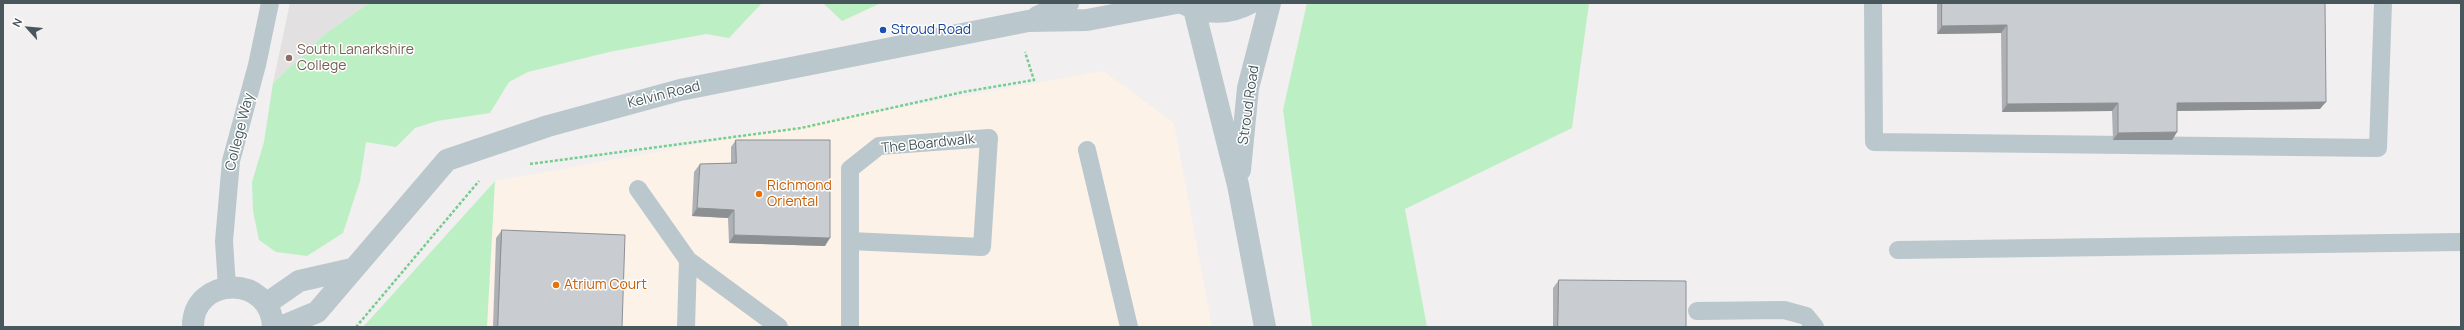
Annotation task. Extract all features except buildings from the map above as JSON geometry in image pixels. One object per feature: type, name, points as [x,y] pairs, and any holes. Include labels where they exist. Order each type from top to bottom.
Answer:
[{"type":"street","name":"Kelvin Road","points":[[1022,22],[1068,3]]},
{"type":"street","name":"Kelvin Road","points":[[282,327],[317,312],[446,160],[548,126],[680,90],[1022,22],[1087,20],[1184,5],[1217,12],[1239,9],[1250,3]]},
{"type":"street","name":"Stroud Road","points":[[1238,185],[1248,88],[1270,3]]},
{"type":"street","name":"Stroud Road","points":[[1184,5],[1238,185],[1265,327]]},
{"type":"street","points":[[266,304],[299,281],[352,269]]},
{"type":"street","points":[[193,327],[197,309],[204,299],[215,291],[227,287],[249,290],[266,304],[270,312],[273,327]]},
{"type":"lane","name":"College Way","points":[[227,287],[224,241],[231,161],[258,65],[270,3]]},
{"type":"lane","points":[[1874,3],[1874,142],[2378,148],[2382,3]]},
{"type":"lane","name":"The Boardwalk","points":[[850,241],[982,247],[989,138],[879,146],[850,170],[850,241],[850,327]]},
{"type":"lane","points":[[1086,150],[1129,327]]},
{"type":"lane","points":[[638,189],[688,260],[770,325]]},
{"type":"lane","points":[[1898,250],[2461,242]]},
{"type":"lane","points":[[686,327],[688,260]]},
{"type":"lane","points":[[1697,311],[1784,310],[1806,316],[1815,327]]},
{"type":"path","points":[[526,165],[801,128],[963,92],[1034,80],[1022,22]]},
{"type":"path","points":[[356,327],[484,176]]},
{"type":"shaded area","name":"South Lanarkshire College","points":[[290,3],[369,3],[325,34],[273,83]]},
{"type":"shaded area","points":[[1103,71],[1174,123],[1212,327],[363,327],[495,181]]},
{"type":"green space","points":[[369,3],[762,3],[729,38],[706,34],[609,52],[528,72],[509,82],[490,113],[437,121],[415,128],[396,147],[366,142],[360,181],[343,233],[307,256],[276,252],[259,240],[253,211],[252,182],[264,142],[273,83],[325,34]]},
{"type":"green space","points":[[823,3],[881,3],[842,21]]},
{"type":"green space","points":[[1307,3],[1589,3],[1572,128],[1405,209],[1427,327],[1312,327],[1283,110]]},
{"type":"green space","points":[[495,181],[487,327],[363,327]]},
{"type":"place","name":"Stroud Road","points":[[883,30]]},
{"type":"place","name":"South Lanarkshire College","points":[[289,58]]},
{"type":"place","name":"Richmond Oriental","points":[[759,194]]},
{"type":"place","name":"Atrium Court","points":[[556,285]]}]
